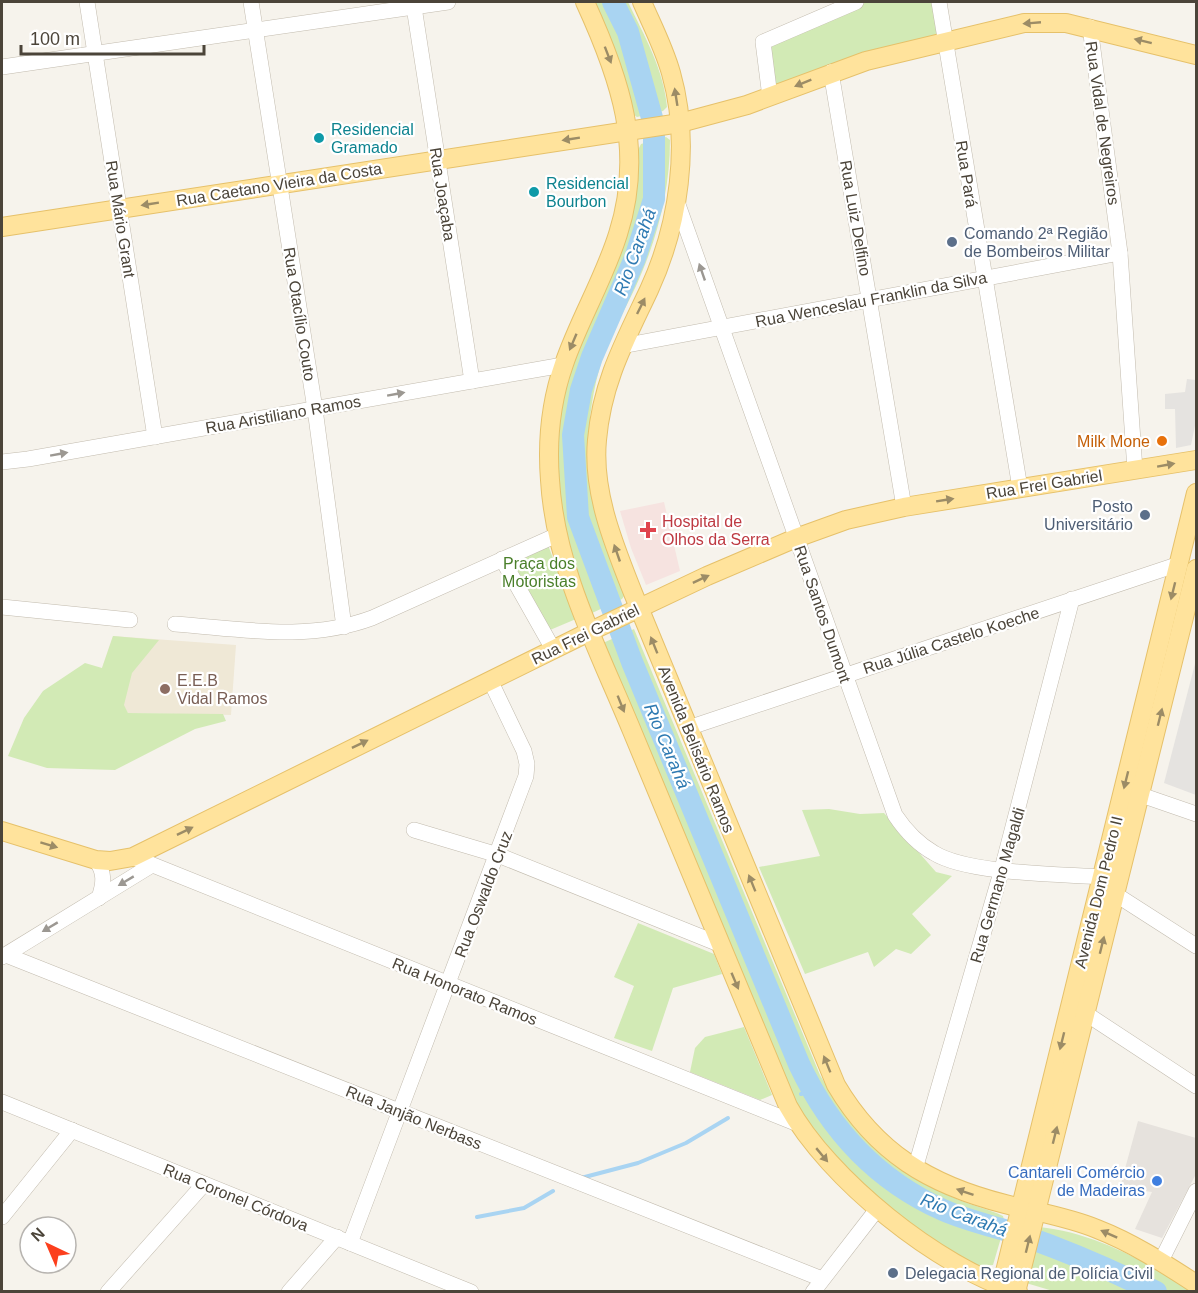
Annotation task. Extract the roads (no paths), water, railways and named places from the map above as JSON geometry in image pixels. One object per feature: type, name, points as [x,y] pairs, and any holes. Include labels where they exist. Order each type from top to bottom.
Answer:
[{"type":"main road","points":[[585,2],[635,130],[629,182],[619,233],[563,365],[557,388],[549,449],[549,480],[557,535],[572,584],[595,628],[719,944],[788,1106],[798,1124],[829,1164],[878,1208],[939,1252],[1010,1290]]},
{"type":"main road","name":"Avenida Belisário Ramos","points":[[642,2],[671,72],[676,94],[674,124],[681,148],[676,199],[660,262],[614,363],[603,402],[597,441],[597,471],[609,530],[634,610],[688,728],[836,1085],[847,1104],[876,1138],[915,1169],[957,1190],[1027,1214],[1072,1220],[1098,1229],[1126,1242],[1197,1284]]},
{"type":"main road","name":"Rua Caetano Vieira da Costa","points":[[2,227],[674,124],[770,97],[831,72],[866,61],[1024,23],[1066,23],[1090,27],[1197,55]]},
{"type":"main road","name":"Rua Frei Gabriel","points":[[2,831],[96,860],[116,860],[133,856],[595,628],[796,538],[846,520],[904,507],[1197,460]]},
{"type":"main road","name":"Avenida Dom Pedro II","points":[[1027,1214],[1085,1013],[1141,795],[1188,567],[1197,493]]},
{"type":"main road","name":"Avenida Dom Pedro II","points":[[1010,1290],[1102,877],[1188,567]]},
{"type":"street","name":"Rua Mário Grant","points":[[87,2],[154,437]]},
{"type":"street","name":"Rua Otacílio Couto","points":[[251,2],[315,409],[344,627]]},
{"type":"street","points":[[2,67],[448,2]]},
{"type":"street","points":[[770,97],[763,42],[856,2]]},
{"type":"street","name":"Rua Pará","points":[[939,2],[1020,488]]},
{"type":"street","name":"Rua Joaçaba","points":[[414,7],[472,381]]},
{"type":"street","name":"Rua Vidal de Negreiros","points":[[1090,27],[1120,253],[1136,470]]},
{"type":"street","name":"Rua Luiz Delfino","points":[[831,72],[904,507]]},
{"type":"street","name":"Rua Santos Dumont","points":[[676,199],[895,815],[904,828],[934,854],[951,861],[1002,869],[1102,877]]},
{"type":"street","name":"Rua Wenceslau Franklin da Silva","points":[[622,346],[1120,253]]},
{"type":"street","name":"Rua Aristiliano Ramos","points":[[2,462],[563,365]]},
{"type":"street","points":[[176,624],[294,633],[344,627],[372,618],[557,535]]},
{"type":"street","points":[[502,559],[553,649]]},
{"type":"street","name":"Rua Júlia Castelo Koeche","points":[[688,728],[1072,599],[1188,567]]},
{"type":"street","name":"Rua Germano Magaldi","points":[[915,1169],[1002,869],[1072,599]]},
{"type":"street","points":[[2,607],[130,620]]},
{"type":"street","name":"Rua Oswaldo Cruz","points":[[289,1292],[343,1240],[400,1111],[522,791],[527,764],[524,751],[490,680]]},
{"type":"street","points":[[1141,795],[1197,814]]},
{"type":"street","points":[[414,830],[498,855],[719,944]]},
{"type":"street","name":"Rua Honorato Ramos","points":[[133,856],[798,1124]]},
{"type":"street","points":[[96,860],[102,869],[104,879],[99,897]]},
{"type":"street","points":[[4,956],[152,865]]},
{"type":"street","points":[[1115,894],[1197,946]]},
{"type":"street","name":"Rua Janjão Nerbass","points":[[4,956],[822,1279]]},
{"type":"street","points":[[1085,1013],[1197,1086]]},
{"type":"street","name":"Rua Coronel Córdova","points":[[2,1102],[467,1291]]},
{"type":"street","points":[[2,1217],[72,1130]]},
{"type":"street","points":[[108,1292],[204,1184]]},
{"type":"street","points":[[1161,1262],[1197,1191]]},
{"type":"street","points":[[813,1292],[878,1208]]},
{"type":"waterway","name":"Rio Carahá","points":[[613,2],[628,32],[654,125],[654,199],[635,258],[592,357],[581,390],[573,435],[578,517],[632,662],[799,1064],[811,1088],[841,1131],[858,1151],[897,1184],[943,1210],[1055,1248],[1156,1292]]},
{"type":"waterway","points":[[801,1094],[812,1090]]},
{"type":"waterway","points":[[581,1178],[638,1163],[686,1143],[728,1118]]},
{"type":"waterway","points":[[477,1217],[524,1208],[553,1191]]},
{"type":"place","name":"Residencial Gramado","points":[[319,138]]},
{"type":"place","name":"Residencial Bourbon","points":[[534,192]]},
{"type":"place","name":"Comando 2ª Região de Bombeiros Militar","points":[[952,242]]},
{"type":"place","name":"Milk Mone","points":[[1162,441]]},
{"type":"place","name":"Posto Universitário","points":[[1145,515]]},
{"type":"place","name":"Hospital de Olhos da Serra","points":[[648,530]]},
{"type":"place","name":"E.E.B Vidal Ramos","points":[[165,689]]},
{"type":"place","name":"Cantareli Comércio de Madeiras","points":[[1157,1181]]},
{"type":"place","name":"Delegacia Regional de Polícia Civil","points":[[893,1273]]},
{"type":"park label","name":"Praça dos Motoristas","points":[[539,572]]}]
